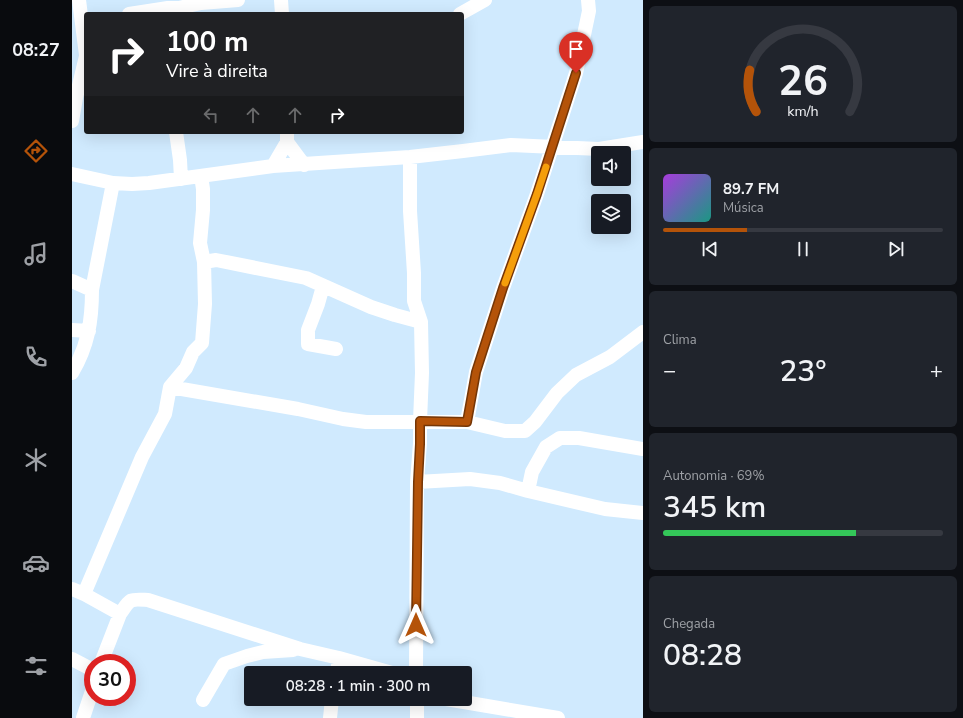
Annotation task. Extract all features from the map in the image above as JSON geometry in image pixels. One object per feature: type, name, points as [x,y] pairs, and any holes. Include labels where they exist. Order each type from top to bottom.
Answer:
[{"type":"street","points":[[80,0],[80,19],[84,43]]},
{"type":"street","points":[[142,12],[201,3],[238,0]]},
{"type":"street","points":[[281,0],[282,12]]},
{"type":"street","points":[[464,12],[485,0]]},
{"type":"street","points":[[467,422],[476,372],[503,288],[537,194],[576,73],[589,12],[588,0]]},
{"type":"street","points":[[72,121],[84,64]]},
{"type":"street","points":[[176,134],[181,179]]},
{"type":"street","points":[[287,137],[304,165]]},
{"type":"street","points":[[273,166],[287,137]]},
{"type":"street","points":[[72,174],[113,183],[132,184],[181,179],[273,166],[410,157],[463,152],[511,145],[598,149],[643,142]]},
{"type":"street","points":[[410,157],[410,211],[414,273],[414,300],[421,322],[422,373],[418,482],[416,666]]},
{"type":"street","points":[[120,614],[78,592],[142,457],[165,414],[170,387],[186,368],[193,352],[202,343],[205,304],[204,262],[200,243],[203,189],[201,176]]},
{"type":"street","points":[[72,373],[86,345],[92,306],[92,290],[113,183]]},
{"type":"street","points":[[204,262],[216,260],[306,278],[371,307],[395,316],[421,322]]},
{"type":"street","points":[[72,282],[92,290]]},
{"type":"street","points":[[323,286],[308,330],[308,344],[336,349]]},
{"type":"street","points":[[72,330],[89,331]]},
{"type":"street","points":[[170,387],[366,422],[467,422],[505,431],[525,431],[535,422],[557,393],[576,375],[610,357],[643,332]]},
{"type":"street","points":[[528,490],[532,472],[546,447],[560,438],[579,438],[643,449]]},
{"type":"street","points":[[418,482],[470,479],[500,483],[605,509],[643,513]]},
{"type":"street","points":[[104,654],[120,614],[128,602],[134,599],[148,600],[300,649],[367,666]]},
{"type":"street","points":[[203,700],[224,664],[263,652],[300,649]]},
{"type":"street","points":[[338,666],[339,658]]},
{"type":"street","points":[[72,659],[84,665]]},
{"type":"street","points":[[472,703],[558,718]]},
{"type":"street","points":[[83,718],[87,706]]},
{"type":"street","points":[[330,718],[331,706]]},
{"type":"street","points":[[417,706],[417,718]]},
{"type":"slow traffic","points":[[505,283],[546,167]]},
{"type":"route","points":[[416,625],[420,421],[467,422],[476,372],[503,288],[537,194],[576,73]]}]
